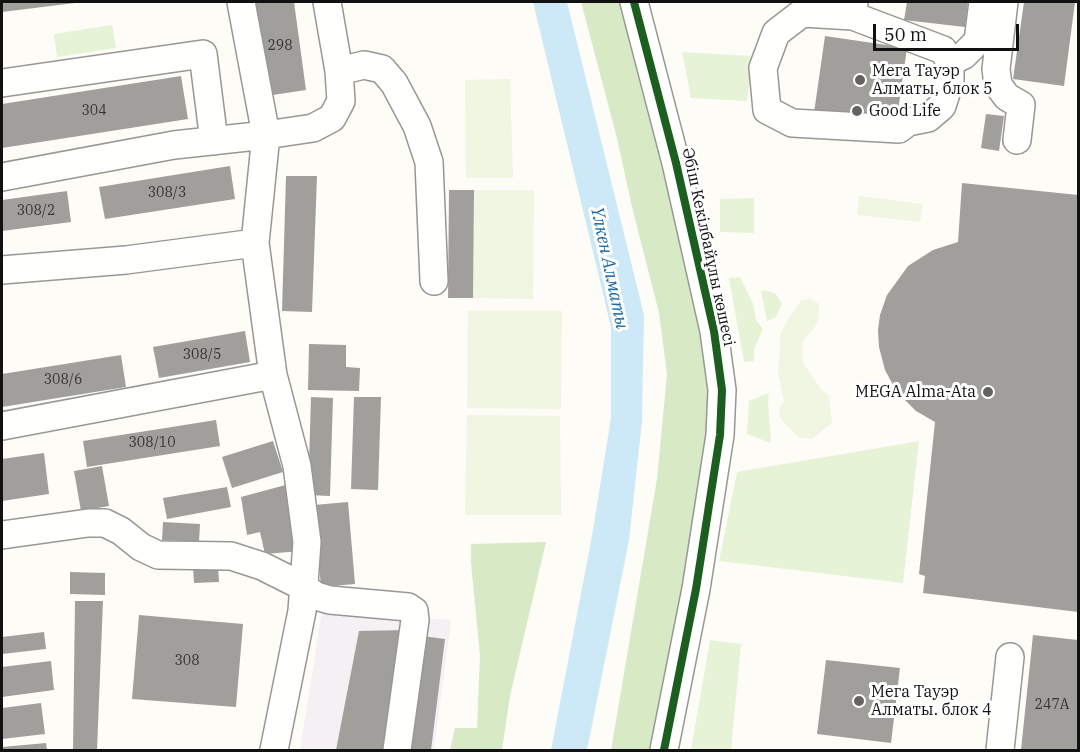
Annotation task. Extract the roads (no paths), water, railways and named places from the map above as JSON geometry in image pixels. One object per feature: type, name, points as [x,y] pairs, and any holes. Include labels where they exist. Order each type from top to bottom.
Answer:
[{"type":"street","points":[[241,2],[266,135],[255,243],[273,375],[297,466],[307,542],[302,611],[274,750]]},
{"type":"street","points":[[2,177],[174,145],[313,128],[332,118],[341,101],[339,71],[327,2]]},
{"type":"street","name":"Әбіш Кекілбайұлы көшесі","points":[[634,2],[679,174],[714,331],[722,390],[720,435],[699,567],[664,750]]},
{"type":"street","points":[[950,62],[964,55],[978,41],[983,2]]},
{"type":"street","points":[[1004,2],[996,69],[998,85],[1007,97],[1021,105],[1017,140]]},
{"type":"street","points":[[854,9],[943,50],[950,62],[950,81],[942,106],[928,118],[908,122],[899,129],[792,123],[767,110],[763,68],[776,33],[802,13],[854,9]]},
{"type":"street","points":[[2,84],[203,54],[214,141]]},
{"type":"street","points":[[339,71],[364,65],[382,69],[394,83],[417,126],[429,162],[434,281]]},
{"type":"street","points":[[2,270],[126,260],[255,243]]},
{"type":"street","points":[[2,426],[273,375]]},
{"type":"street","points":[[2,536],[88,523],[105,523],[121,531],[141,547],[158,555],[231,556],[262,566],[304,587],[316,596],[330,600],[405,606],[414,611],[415,620],[397,750]]},
{"type":"street","points":[[1000,750],[1010,657]]},
{"type":"water","name":"Үлкен Алматы","points":[[533,2],[567,2],[644,315],[642,421],[629,540],[587,750],[551,750],[592,536],[611,418],[611,327]]},
{"type":"place","name":"Мега Тауэр Алматы, блок 5","points":[[860,80]]},
{"type":"place","name":"Good Life","points":[[857,111]]},
{"type":"place","name":"MEGA Alma-Ata","points":[[988,392]]},
{"type":"place","name":"Мега Тауэр Алматы. блок 4","points":[[859,701]]}]
